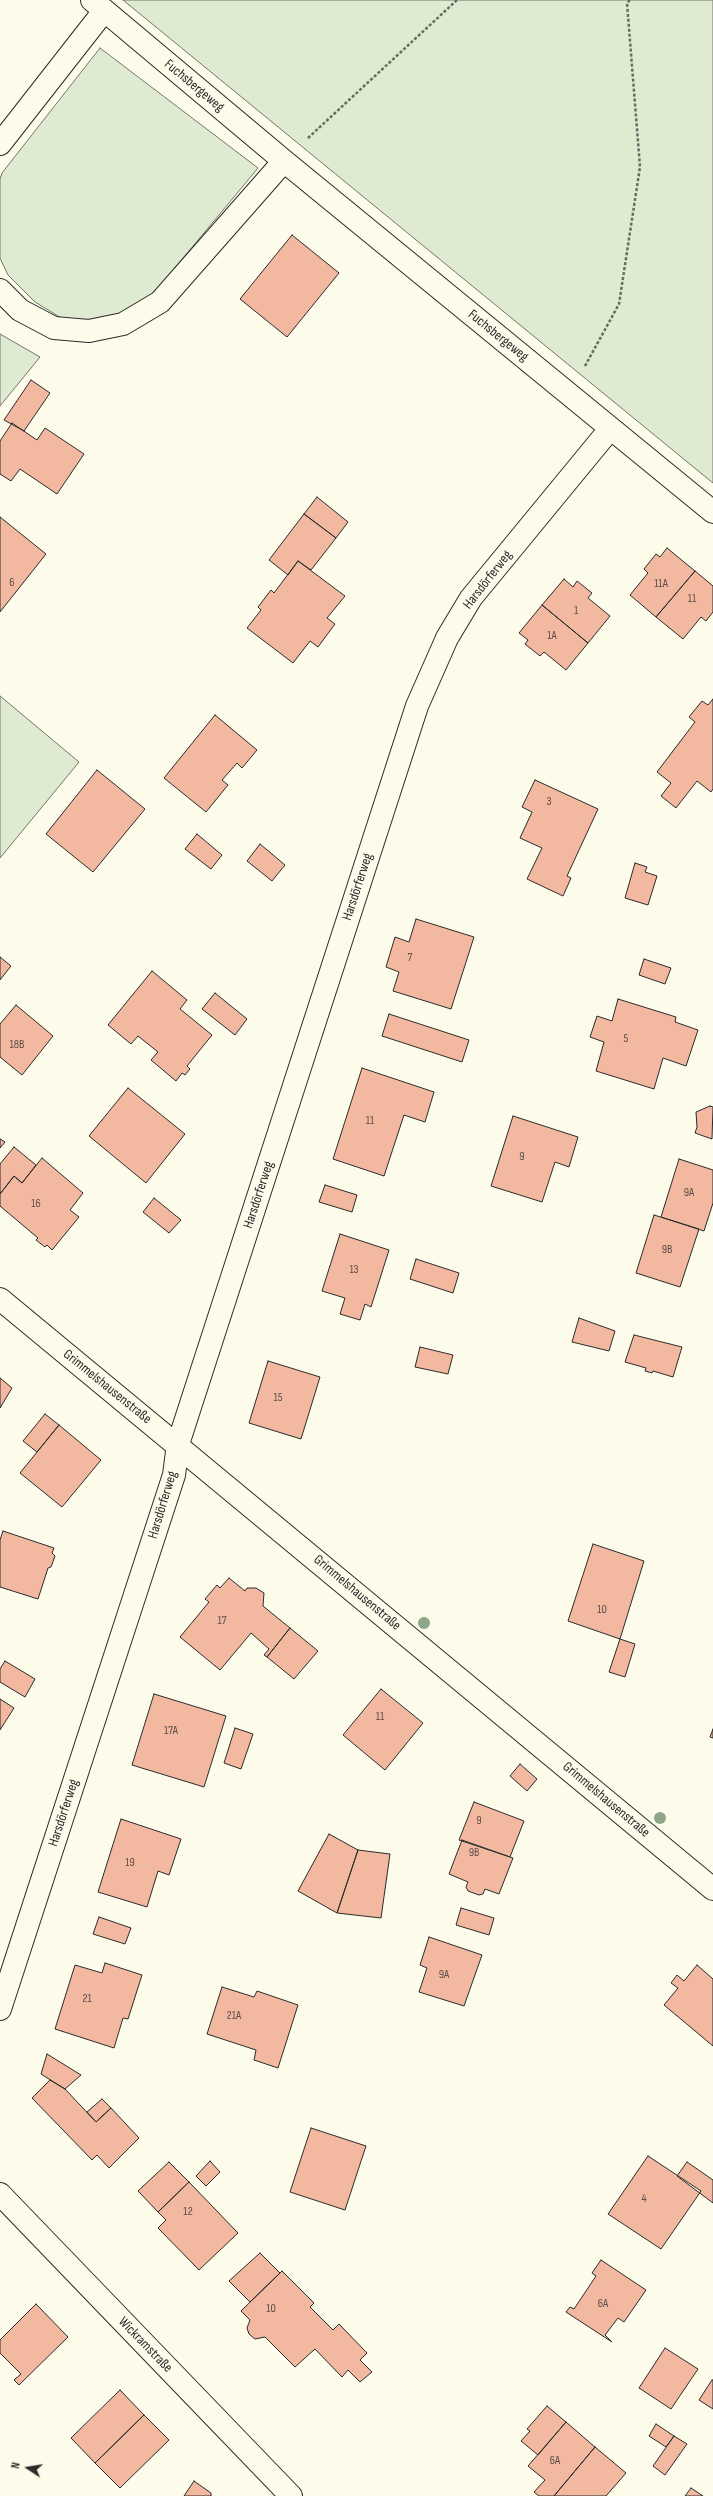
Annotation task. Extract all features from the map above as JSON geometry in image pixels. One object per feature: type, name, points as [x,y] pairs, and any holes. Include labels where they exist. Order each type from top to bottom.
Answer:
[{"type":"street","name":"Fuchsbergeweg","points":[[0,144],[98,6],[284,161],[570,393],[610,428],[713,512]]},
{"type":"street","points":[[0,290],[20,310],[54,328],[90,331],[123,324],[160,302],[284,161]]},
{"type":"street","name":"Harsdörferweg","points":[[0,2009],[174,1475],[178,1444],[417,706],[447,638],[471,598],[610,428]]},
{"type":"street","name":"Grimmelshausenstraße","points":[[0,1299],[178,1444],[713,1889]]},
{"type":"street","name":"Wickramstraße","points":[[0,2194],[291,2496]]},
{"type":"path","points":[[284,161],[458,0]]},
{"type":"path","points":[[570,393],[619,304],[640,167],[628,1]]},
{"type":"green space","points":[[123,0],[713,0],[713,483]]},
{"type":"green space","points":[[100,48],[258,168],[144,305],[109,321],[63,319],[35,302],[8,275],[0,258],[0,179],[2,173]]},
{"type":"green space","points":[[0,334],[40,357],[0,406]]},
{"type":"green space","points":[[0,696],[79,762],[0,858]]},
{"type":"building","points":[[292,235],[339,273],[287,337],[240,299]]},
{"type":"building","points":[[31,380],[50,393],[24,431],[4,420]]},
{"type":"building","points":[[12,423],[37,440],[45,428],[84,454],[57,494],[20,469],[11,481],[0,474],[0,441]]},
{"type":"building","points":[[317,497],[348,522],[336,538],[304,514]]},
{"type":"building","points":[[304,514],[336,538],[311,570],[298,561],[288,575],[269,560]]},
{"type":"building","points":[[0,517],[46,554],[0,612]]},
{"type":"building","points":[[667,548],[695,571],[656,617],[630,595],[648,573],[644,569],[656,554],[660,557]]},
{"type":"building","points":[[298,561],[345,596],[327,618],[335,624],[318,647],[310,641],[293,663],[247,628],[261,610],[258,607],[271,590],[274,593]]},
{"type":"building","points":[[695,571],[713,586],[713,612],[706,621],[701,617],[683,639],[656,617]]},
{"type":"building","points":[[564,579],[573,587],[577,581],[592,593],[588,598],[610,616],[588,643],[542,605]]},
{"type":"building","points":[[542,605],[588,643],[566,670],[544,652],[540,656],[525,644],[528,640],[519,633]]},
{"type":"building","points":[[713,699],[713,789],[711,792],[697,781],[676,808],[661,796],[671,783],[657,772],[695,722],[689,717],[702,701],[708,705]]},
{"type":"building","points":[[215,715],[257,750],[242,768],[237,763],[222,780],[228,785],[206,812],[164,778]]},
{"type":"building","points":[[97,770],[145,809],[93,872],[46,834]]},
{"type":"building","points":[[535,780],[598,809],[567,876],[571,878],[563,896],[527,879],[542,848],[520,838],[532,812],[522,807]]},
{"type":"building","points":[[197,834],[222,855],[211,869],[185,849]]},
{"type":"building","points":[[260,844],[285,865],[272,881],[247,861]]},
{"type":"building","points":[[635,863],[647,867],[645,872],[657,876],[648,905],[625,898]]},
{"type":"building","points":[[416,919],[474,937],[451,1009],[393,991],[399,972],[386,967],[395,937],[409,942]]},
{"type":"building","points":[[0,957],[11,966],[0,980]]},
{"type":"building","points":[[644,959],[671,968],[665,984],[639,975]]},
{"type":"building","points":[[152,971],[187,1000],[180,1009],[212,1035],[187,1066],[190,1069],[185,1075],[182,1073],[176,1081],[151,1060],[158,1052],[138,1036],[131,1044],[108,1025]]},
{"type":"building","points":[[215,993],[247,1019],[235,1035],[202,1009]]},
{"type":"building","points":[[618,999],[676,1017],[675,1022],[698,1030],[686,1066],[663,1058],[654,1089],[596,1071],[604,1042],[590,1037],[597,1016],[612,1021]]},
{"type":"building","points":[[16,1005],[53,1036],[22,1075],[0,1057],[0,1024]]},
{"type":"building","points":[[389,1014],[469,1040],[462,1062],[382,1036]]},
{"type":"building","points":[[362,1068],[434,1092],[425,1122],[404,1115],[384,1176],[333,1159]]},
{"type":"building","points":[[128,1088],[185,1134],[146,1183],[89,1136]]},
{"type":"building","points":[[710,1106],[713,1107],[712,1139],[695,1133],[697,1127],[696,1112]]},
{"type":"building","points":[[513,1116],[578,1137],[569,1167],[555,1162],[542,1202],[491,1186]]},
{"type":"building","points":[[0,1139],[5,1142],[0,1148]]},
{"type":"building","points":[[14,1147],[36,1165],[22,1183],[14,1176],[0,1194],[0,1164]]},
{"type":"building","points":[[42,1158],[83,1193],[70,1210],[79,1217],[52,1250],[47,1245],[45,1247],[36,1240],[38,1238],[0,1206],[0,1194],[14,1176],[22,1183]]},
{"type":"building","points":[[679,1159],[713,1170],[713,1203],[704,1231],[661,1217]]},
{"type":"building","points":[[325,1185],[357,1195],[352,1212],[319,1202]]},
{"type":"building","points":[[154,1198],[181,1220],[169,1233],[143,1212]]},
{"type":"building","points":[[654,1215],[699,1229],[680,1287],[636,1273]]},
{"type":"building","points":[[340,1234],[389,1250],[371,1307],[365,1304],[360,1320],[340,1314],[345,1298],[322,1291]]},
{"type":"building","points":[[416,1259],[459,1273],[453,1293],[410,1279]]},
{"type":"building","points":[[579,1318],[615,1331],[609,1351],[572,1342]]},
{"type":"building","points":[[634,1335],[682,1347],[673,1377],[653,1371],[652,1373],[645,1371],[646,1368],[625,1362]]},
{"type":"building","points":[[420,1347],[453,1355],[448,1374],[415,1367]]},
{"type":"building","points":[[268,1361],[320,1377],[301,1439],[249,1423]]},
{"type":"building","points":[[0,1378],[12,1388],[0,1408]]},
{"type":"building","points":[[45,1414],[59,1425],[37,1452],[23,1441]]},
{"type":"building","points":[[59,1425],[101,1460],[62,1507],[20,1473]]},
{"type":"building","points":[[3,1531],[54,1548],[52,1553],[55,1556],[51,1567],[48,1568],[38,1599],[0,1587],[0,1540]]},
{"type":"building","points":[[593,1544],[644,1561],[620,1639],[568,1621]]},
{"type":"building","points":[[229,1578],[245,1591],[247,1588],[256,1588],[264,1593],[263,1606],[290,1628],[267,1657],[264,1655],[269,1649],[251,1633],[220,1670],[180,1637],[209,1602],[205,1599],[217,1585],[220,1588]]},
{"type":"building","points":[[290,1628],[318,1651],[294,1679],[267,1657]]},
{"type":"building","points":[[620,1639],[635,1644],[625,1677],[609,1672]]},
{"type":"building","points":[[5,1661],[35,1679],[25,1697],[0,1682],[0,1669]]},
{"type":"building","points":[[381,1689],[423,1723],[385,1770],[343,1735]]},
{"type":"building","points":[[154,1694],[226,1716],[204,1787],[132,1765]]},
{"type":"building","points":[[0,1699],[14,1708],[0,1730]]},
{"type":"building","points":[[235,1728],[253,1734],[241,1769],[224,1763]]},
{"type":"building","points":[[713,1729],[713,1738],[710,1737]]},
{"type":"building","points":[[520,1764],[537,1779],[527,1791],[510,1776]]},
{"type":"building","points":[[474,1802],[524,1821],[510,1857],[459,1840]]},
{"type":"building","points":[[121,1819],[181,1839],[169,1875],[158,1871],[147,1907],[98,1892]]},
{"type":"building","points":[[329,1834],[358,1850],[337,1913],[298,1891]]},
{"type":"building","points":[[462,1840],[513,1858],[499,1894],[485,1889],[483,1894],[479,1895],[468,1891],[466,1887],[468,1882],[449,1874]]},
{"type":"building","points":[[358,1850],[390,1854],[381,1918],[337,1913]]},
{"type":"building","points":[[461,1908],[494,1918],[489,1935],[456,1925]]},
{"type":"building","points":[[99,1917],[131,1928],[125,1944],[93,1934]]},
{"type":"building","points":[[429,1937],[482,1955],[464,2006],[419,1992],[427,1968],[420,1965]]},
{"type":"building","points":[[105,1963],[142,1975],[128,2019],[123,2018],[114,2048],[55,2029],[75,1965],[102,1973]]},
{"type":"building","points":[[697,1965],[713,1979],[713,2046],[664,2005],[678,1988],[671,1983],[677,1975],[684,1981]]},
{"type":"building","points":[[222,1987],[254,1997],[257,1991],[298,2005],[278,2068],[254,2060],[256,2050],[207,2034]]},
{"type":"building","points":[[47,2054],[81,2075],[65,2089],[41,2074]]},
{"type":"building","points":[[50,2080],[65,2089],[96,2122],[111,2108],[139,2138],[109,2168],[97,2155],[92,2160],[32,2098]]},
{"type":"building","points":[[102,2099],[111,2108],[96,2122],[87,2112]]},
{"type":"building","points":[[311,2128],[366,2146],[345,2210],[290,2192]]},
{"type":"building","points":[[648,2156],[701,2191],[661,2249],[608,2214]]},
{"type":"building","points":[[210,2161],[220,2172],[206,2186],[196,2176]]},
{"type":"building","points":[[169,2162],[189,2182],[158,2212],[138,2191]]},
{"type":"building","points":[[687,2162],[713,2180],[713,2203],[677,2176]]},
{"type":"building","points":[[189,2182],[238,2233],[199,2270],[158,2228],[166,2220],[158,2212]]},
{"type":"building","points":[[260,2253],[280,2273],[250,2302],[229,2281]]},
{"type":"building","points":[[601,2260],[646,2290],[624,2322],[618,2318],[605,2335],[612,2342],[566,2312],[570,2307],[574,2309],[596,2276],[592,2273]]},
{"type":"building","points":[[282,2271],[314,2303],[310,2307],[333,2330],[339,2324],[367,2353],[360,2360],[372,2372],[360,2382],[348,2370],[342,2377],[315,2349],[295,2367],[265,2337],[255,2339],[249,2334],[247,2328],[250,2320],[241,2311]]},
{"type":"building","points":[[36,2304],[68,2337],[19,2385],[14,2380],[21,2374],[0,2353],[0,2340]]},
{"type":"building","points":[[665,2348],[698,2369],[671,2409],[639,2388]]},
{"type":"building","points":[[713,2380],[713,2409],[699,2400]]},
{"type":"building","points":[[120,2390],[144,2415],[95,2463],[71,2438]]},
{"type":"building","points":[[547,2406],[566,2422],[538,2455],[521,2441],[530,2431],[527,2429]]},
{"type":"building","points":[[144,2415],[169,2440],[120,2488],[95,2463]]},
{"type":"building","points":[[566,2422],[595,2447],[554,2496],[539,2496],[534,2492],[545,2480],[528,2466]]},
{"type":"building","points":[[656,2424],[674,2436],[666,2447],[649,2436]]},
{"type":"building","points":[[674,2436],[687,2444],[665,2475],[653,2466]]},
{"type":"building","points":[[595,2447],[626,2473],[606,2496],[554,2496]]},
{"type":"building","points":[[194,2481],[211,2493],[211,2496],[184,2496]]},
{"type":"building","points":[[691,2488],[703,2496],[685,2496]]}]
